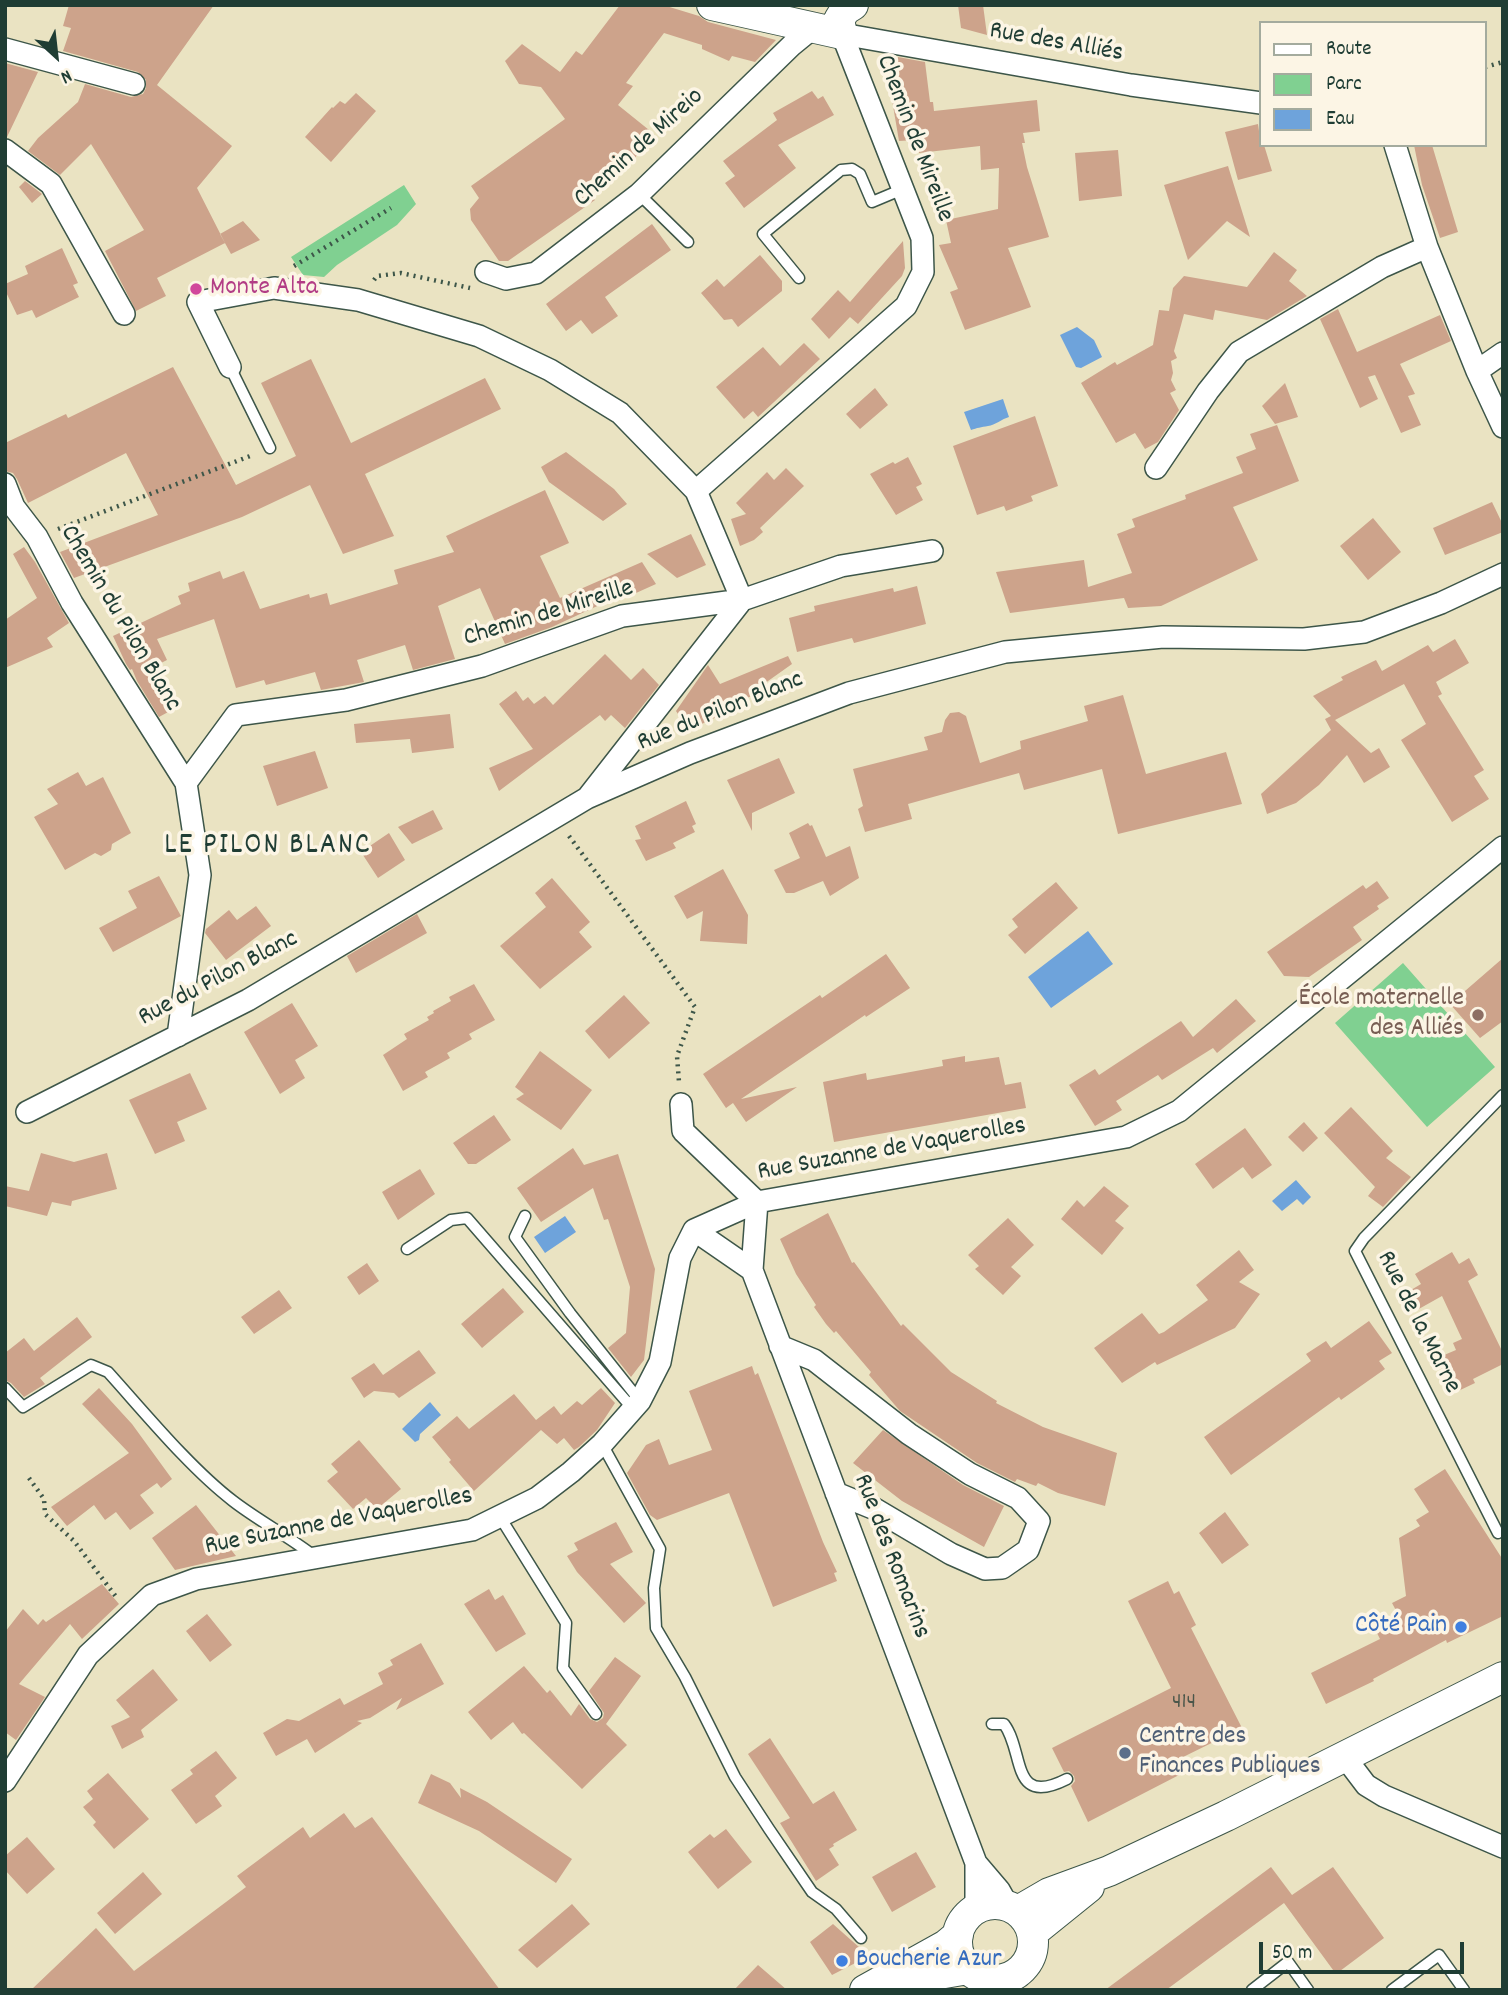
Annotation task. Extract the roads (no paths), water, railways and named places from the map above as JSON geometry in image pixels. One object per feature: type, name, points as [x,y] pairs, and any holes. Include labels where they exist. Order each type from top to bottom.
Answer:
[{"type":"street","points":[[712,5],[828,31],[845,10],[853,5]]},
{"type":"street","name":"Rue des Alliés","points":[[828,31],[1131,85],[1260,103]]},
{"type":"street","name":"Chemin de Mireille","points":[[696,491],[906,306],[923,272],[922,238],[903,188],[828,31]]},
{"type":"street","name":"Chemin de Mireio","points":[[486,272],[506,279],[536,272],[639,194],[792,45],[828,31]]},
{"type":"street","points":[[5,48],[134,84]]},
{"type":"street","points":[[1396,147],[1427,247],[1477,371],[1503,427]]},
{"type":"street","points":[[5,150],[51,184],[124,314]]},
{"type":"street","points":[[1156,468],[1208,391],[1239,352],[1382,267],[1427,247]]},
{"type":"street","points":[[230,367],[198,302],[274,288],[366,294],[479,336],[550,370],[621,413],[696,491],[742,600],[587,799]]},
{"type":"street","points":[[1477,371],[1503,354]]},
{"type":"street","name":"Chemin du Pilon Blanc","points":[[5,484],[14,507],[37,537],[72,603],[186,783]]},
{"type":"street","name":"Chemin de Mireille","points":[[186,783],[236,715],[346,700],[482,666],[622,616],[742,600],[842,566],[932,551]]},
{"type":"street","name":"Rue du Pilon Blanc","points":[[27,1112],[248,1000],[587,799],[690,753],[849,693],[1005,652],[1163,637],[1304,639],[1364,632],[1441,603],[1503,574]]},
{"type":"street","points":[[178,1036],[200,875],[186,783]]},
{"type":"street","name":"Rue Suzanne de Vaquerolles","points":[[5,1781],[88,1655],[152,1595],[196,1580],[472,1530],[537,1498],[571,1472],[602,1444],[636,1405],[660,1362],[680,1258],[694,1230],[757,1202],[1126,1137],[1179,1111],[1503,847]]},
{"type":"street","points":[[681,1104],[683,1131],[757,1202],[752,1270]]},
{"type":"street","points":[[694,1230],[752,1270]]},
{"type":"street","name":"Rue des Romarins","points":[[752,1270],[976,1863],[1019,1917]]},
{"type":"street","points":[[780,1346],[814,1360],[909,1434],[970,1474],[1017,1498],[1039,1521],[1028,1550],[1002,1568],[985,1569],[951,1554],[875,1509],[836,1493]]},
{"type":"street","points":[[1019,1917],[1503,1677]]},
{"type":"street","points":[[1344,1756],[1366,1785],[1384,1796],[1503,1847]]},
{"type":"street","name":"Rue des Romarins","points":[[966,1923],[976,1902],[976,1863]]},
{"type":"street","points":[[865,1990],[946,1945],[985,1906],[997,1904],[1019,1917],[1033,1946],[1022,1969],[992,1980],[939,1974],[900,1990]]},
{"type":"street","points":[[966,1923],[961,1959],[992,1980]]},
{"type":"lane","points":[[799,278],[763,234],[841,170],[852,169],[860,174],[872,202],[903,188]]},
{"type":"lane","points":[[639,194],[688,242]]},
{"type":"lane","points":[[230,367],[270,448]]},
{"type":"lane","name":"Rue de la Marne","points":[[1498,1533],[1355,1251],[1364,1238],[1503,1095]]},
{"type":"lane","points":[[525,1216],[515,1237],[636,1405]]},
{"type":"lane","points":[[407,1249],[451,1220],[467,1218],[636,1405]]},
{"type":"lane","points":[[5,1388],[23,1407],[91,1365],[108,1372],[206,1477],[233,1501],[286,1534],[317,1558]]},
{"type":"lane","points":[[602,1444],[660,1549],[654,1588],[656,1628],[685,1677],[735,1777],[769,1829],[812,1892],[836,1909],[861,1937]]},
{"type":"lane","points":[[500,1517],[566,1623],[563,1668],[596,1714]]},
{"type":"lane","points":[[992,1724],[1004,1724],[1013,1736],[1016,1761],[1021,1774],[1032,1785],[1044,1788],[1067,1779]]},
{"type":"lane","points":[[1392,1990],[1439,1955],[1464,1990]]},
{"type":"lane","points":[[1252,1990],[1288,1962],[1308,1990]]},
{"type":"water","points":[[1077,327],[1094,340],[1102,357],[1081,368],[1076,367],[1060,335]]},
{"type":"water","points":[[1003,399],[1009,417],[971,430],[964,412]]},
{"type":"water","points":[[1088,931],[1113,964],[1051,1008],[1028,977]]},
{"type":"water","points":[[1296,1180],[1311,1197],[1303,1205],[1297,1199],[1282,1211],[1272,1201]]},
{"type":"water","points":[[565,1216],[576,1232],[545,1253],[534,1237]]},
{"type":"water","points":[[430,1402],[441,1415],[415,1442],[402,1429]]},
{"type":"place","name":"Monte Alta","points":[[196,289]]},
{"type":"place","name":"École maternelle des Alliés","points":[[1478,1015]]},
{"type":"place","name":"Côté Pain","points":[[1461,1627]]},
{"type":"place","name":"Centre des Finances Publiques","points":[[1125,1753]]},
{"type":"place","name":"Boucherie Azur","points":[[842,1961]]},
{"type":"district","name":"LE PILON BLANC","points":[[268,848]]}]
